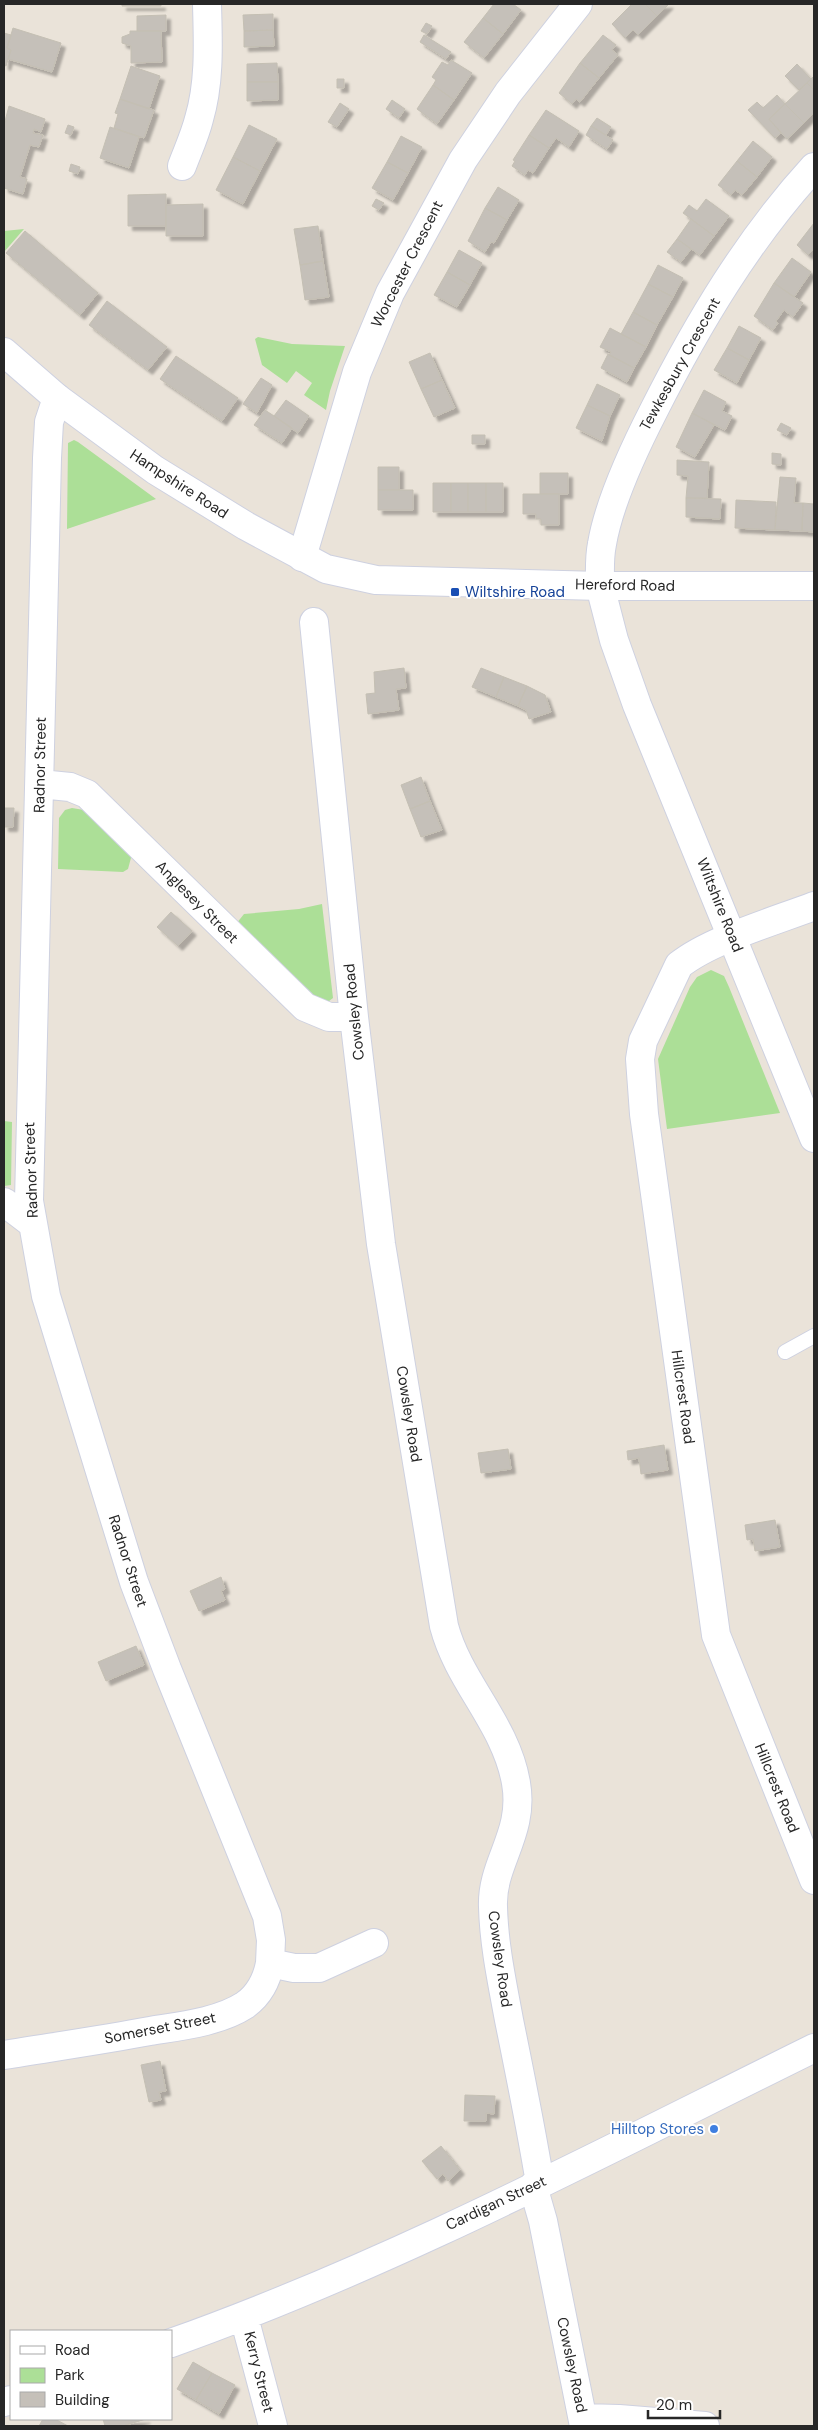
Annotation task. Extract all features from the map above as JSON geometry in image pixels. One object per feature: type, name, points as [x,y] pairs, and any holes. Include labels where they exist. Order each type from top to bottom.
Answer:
[{"type":"street","points":[[182,166],[200,118],[204,99],[208,44],[207,4]]},
{"type":"street","name":"Worcester Crescent","points":[[302,557],[357,372],[390,293],[462,160],[508,93],[578,4]]},
{"type":"street","name":"Tewkesbury Crescent","points":[[600,586],[602,543],[622,478],[647,423],[698,328],[731,274],[761,229],[814,167]]},
{"type":"street","name":"Hampshire Road","points":[[4,352],[57,398],[155,470],[246,526],[326,569],[376,580]]},
{"type":"street","name":"Radnor Street","points":[[57,398],[49,422],[47,449],[40,784],[28,1174],[32,1224],[46,1296],[122,1545],[167,1669],[267,1916],[271,1930],[270,1963]]},
{"type":"street","name":"Hereford Road","points":[[376,580],[600,586],[814,586]]},
{"type":"street","name":"Wiltshire Road","points":[[600,586],[614,640],[637,705],[814,1138]]},
{"type":"street","name":"Cowsley Road","points":[[314,622],[354,1017],[381,1244],[444,1626],[459,1666],[504,1741],[516,1782],[518,1809],[515,1827],[495,1886],[492,1908],[497,1956],[536,2185],[584,2422]]},
{"type":"street","name":"Anglesey Street","points":[[40,784],[70,787],[87,794],[305,1007],[329,1017],[354,1017]]},
{"type":"street","name":"Hillcrest Road","points":[[814,906],[689,957],[679,965],[643,1042],[640,1059],[716,1636],[814,1880]]},
{"type":"street","points":[[4,1202],[32,1224]]},
{"type":"street","points":[[270,1963],[303,1969],[319,1968],[374,1943]]},
{"type":"street","name":"Somerset Street","points":[[4,2055],[168,2028],[231,2012],[245,2005],[256,1994],[265,1980],[270,1963]]},
{"type":"street","name":"Cardigan Street","points":[[172,2343],[244,2317],[351,2271],[536,2185],[814,2048]]},
{"type":"street","name":"Kerry Street","points":[[244,2317],[273,2426]]},
{"type":"street","points":[[584,2422],[628,2419],[705,2426]]},
{"type":"lane","points":[[785,1352],[814,1336]]},
{"type":"green space","points":[[24,229],[4,252],[4,231]]},
{"type":"green space","points":[[258,337],[292,344],[345,346],[330,391],[326,410],[304,395],[312,383],[296,371],[287,383],[262,365],[255,339]]},
{"type":"green space","points":[[74,440],[156,499],[67,529],[68,443]]},
{"type":"green space","points":[[72,808],[84,810],[132,854],[128,869],[123,872],[58,869],[59,818],[65,810]]},
{"type":"green space","points":[[322,904],[333,998],[329,1001],[317,1001],[236,924],[244,914],[299,909]]},
{"type":"green space","points":[[711,970],[724,976],[780,1113],[667,1129],[658,1059],[690,987],[697,977]]},
{"type":"green space","points":[[4,1121],[12,1122],[11,1185],[4,1186]]},
{"type":"building","points":[[122,4],[161,4],[161,6],[122,6]]},
{"type":"building","points":[[494,4],[513,4],[521,10],[503,34],[483,18]]},
{"type":"building","points":[[632,4],[645,4],[657,16],[638,35],[633,30],[625,38],[612,24]]},
{"type":"building","points":[[645,4],[669,4],[657,16]]},
{"type":"building","points":[[273,14],[273,30],[244,31],[243,15]]},
{"type":"building","points":[[166,15],[166,31],[137,31],[137,16]]},
{"type":"building","points":[[483,18],[503,34],[484,58],[464,42]]},
{"type":"building","points":[[426,23],[432,26],[427,34],[421,31]]},
{"type":"building","points":[[13,28],[61,43],[52,72],[8,59],[11,50],[7,48]]},
{"type":"building","points":[[273,30],[274,46],[244,47],[244,31]]},
{"type":"building","points":[[130,31],[161,31],[162,62],[131,63],[131,46],[122,43],[122,37],[130,34]]},
{"type":"building","points":[[4,33],[11,35],[7,48],[11,50],[6,66],[4,65]]},
{"type":"building","points":[[424,35],[451,52],[446,59],[420,42]]},
{"type":"building","points":[[603,35],[616,45],[612,50],[618,55],[599,78],[580,63]]},
{"type":"building","points":[[451,60],[472,73],[454,100],[433,85],[436,80],[432,77],[442,62],[448,65]]},
{"type":"building","points":[[277,63],[278,82],[247,82],[247,64]]},
{"type":"building","points":[[580,63],[599,78],[580,102],[576,99],[572,104],[559,93]]},
{"type":"building","points":[[797,64],[811,79],[799,90],[785,76]]},
{"type":"building","points":[[131,66],[160,76],[149,109],[120,99]]},
{"type":"building","points":[[814,76],[814,90],[807,83]]},
{"type":"building","points":[[337,79],[344,79],[344,88],[337,88]]},
{"type":"building","points":[[247,82],[278,82],[278,100],[247,101]]},
{"type":"building","points":[[807,83],[814,90],[814,113],[804,123],[785,104]]},
{"type":"building","points":[[433,85],[454,100],[437,124],[417,109]]},
{"type":"building","points":[[777,95],[785,104],[769,119],[781,133],[775,138],[748,110],[757,102],[763,108]]},
{"type":"building","points":[[120,99],[154,110],[144,138],[114,128],[118,114],[115,113]]},
{"type":"building","points":[[392,100],[405,109],[399,118],[386,109]]},
{"type":"building","points":[[340,103],[349,109],[337,127],[328,122]]},
{"type":"building","points":[[785,104],[804,123],[787,139],[769,119]]},
{"type":"building","points":[[9,106],[45,119],[41,132],[34,129],[33,133],[43,135],[39,147],[30,145],[20,177],[27,179],[23,194],[4,188],[4,125]]},
{"type":"building","points":[[546,110],[579,131],[569,147],[556,138],[549,148],[529,135]]},
{"type":"building","points":[[597,118],[611,127],[606,135],[591,126]]},
{"type":"building","points":[[68,125],[74,127],[71,135],[65,133]]},
{"type":"building","points":[[249,125],[277,139],[260,171],[233,157]]},
{"type":"building","points":[[591,126],[613,140],[607,149],[586,135]]},
{"type":"building","points":[[110,127],[139,137],[129,168],[100,158]]},
{"type":"building","points":[[529,135],[549,148],[533,173],[528,170],[525,175],[512,166],[515,161],[513,160]]},
{"type":"building","points":[[401,136],[422,147],[408,173],[387,162]]},
{"type":"building","points":[[753,141],[772,157],[757,177],[737,161]]},
{"type":"building","points":[[233,157],[260,171],[243,204],[216,190]]},
{"type":"building","points":[[737,161],[757,177],[742,195],[735,190],[731,195],[718,185]]},
{"type":"building","points":[[387,162],[408,173],[393,200],[372,188]]},
{"type":"building","points":[[71,164],[80,167],[78,174],[69,171]]},
{"type":"building","points":[[498,187],[519,200],[507,220],[485,208]]},
{"type":"building","points":[[166,194],[166,226],[128,226],[128,195]]},
{"type":"building","points":[[376,199],[384,203],[379,210],[372,206]]},
{"type":"building","points":[[706,199],[729,216],[714,236],[683,213],[689,205],[697,211]]},
{"type":"building","points":[[203,204],[203,236],[166,236],[166,205]]},
{"type":"building","points":[[485,208],[507,220],[494,243],[491,242],[485,252],[468,241]]},
{"type":"building","points":[[691,219],[714,236],[700,255],[677,239]]},
{"type":"building","points":[[814,223],[814,249],[808,255],[797,245]]},
{"type":"building","points":[[318,226],[323,261],[300,265],[294,229]]},
{"type":"building","points":[[25,231],[98,293],[80,315],[6,253]]},
{"type":"building","points":[[677,239],[691,249],[681,262],[667,252]]},
{"type":"building","points":[[459,250],[482,263],[470,285],[447,272]]},
{"type":"building","points":[[792,258],[811,272],[794,297],[774,283]]},
{"type":"building","points":[[323,261],[329,297],[305,300],[300,265]]},
{"type":"building","points":[[658,265],[683,278],[673,297],[648,284]]},
{"type":"building","points":[[447,272],[470,285],[457,307],[434,295]]},
{"type":"building","points":[[774,283],[803,303],[793,317],[784,310],[776,321],[778,323],[773,330],[754,316]]},
{"type":"building","points":[[648,284],[673,297],[657,325],[633,312]]},
{"type":"building","points":[[107,301],[167,347],[148,370],[89,325]]},
{"type":"building","points":[[633,312],[657,325],[646,347],[621,334]]},
{"type":"building","points":[[739,326],[761,338],[749,360],[727,348]]},
{"type":"building","points":[[610,328],[646,347],[634,368],[609,355],[611,352],[600,347]]},
{"type":"building","points":[[727,348],[749,360],[737,383],[714,370]]},
{"type":"building","points":[[430,353],[442,380],[421,389],[409,362]]},
{"type":"building","points":[[608,354],[634,368],[627,382],[601,368]]},
{"type":"building","points":[[176,356],[238,398],[222,421],[160,379]]},
{"type":"building","points":[[261,378],[272,385],[257,413],[243,404]]},
{"type":"building","points":[[442,380],[455,408],[434,417],[421,389]]},
{"type":"building","points":[[597,384],[620,395],[610,416],[587,405]]},
{"type":"building","points":[[704,390],[726,402],[722,411],[732,416],[725,430],[692,413]]},
{"type":"building","points":[[286,400],[309,416],[298,433],[274,416]]},
{"type":"building","points":[[587,405],[610,416],[602,441],[576,428]]},
{"type":"building","points":[[265,410],[292,428],[282,443],[254,425]]},
{"type":"building","points":[[692,413],[714,425],[695,457],[676,447]]},
{"type":"building","points":[[781,423],[791,428],[787,435],[777,430]]},
{"type":"building","points":[[472,435],[485,435],[485,444],[472,444]]},
{"type":"building","points":[[772,453],[781,454],[781,465],[772,464]]},
{"type":"building","points":[[677,460],[709,462],[707,498],[686,498],[688,476],[677,475]]},
{"type":"building","points":[[378,467],[399,467],[399,490],[378,490]]},
{"type":"building","points":[[540,473],[568,473],[568,494],[540,494]]},
{"type":"building","points":[[780,477],[796,478],[794,503],[803,503],[802,531],[775,530]]},
{"type":"building","points":[[433,483],[451,483],[451,512],[433,512]]},
{"type":"building","points":[[451,483],[468,483],[468,512],[451,512]]},
{"type":"building","points":[[468,483],[486,483],[486,512],[468,512]]},
{"type":"building","points":[[486,483],[503,483],[503,512],[486,512]]},
{"type":"building","points":[[378,490],[413,490],[413,510],[378,510]]},
{"type":"building","points":[[523,494],[559,494],[559,525],[541,525],[541,519],[536,519],[536,514],[523,514]]},
{"type":"building","points":[[686,498],[721,499],[720,519],[686,517]]},
{"type":"building","points":[[736,500],[776,502],[775,530],[735,528]]},
{"type":"building","points":[[803,503],[814,504],[814,532],[802,531]]},
{"type":"building","points":[[404,668],[406,688],[396,689],[399,710],[368,714],[366,694],[375,693],[374,672]]},
{"type":"building","points":[[481,668],[504,677],[496,697],[472,687]]},
{"type":"building","points":[[504,677],[527,686],[518,706],[496,697]]},
{"type":"building","points":[[527,686],[545,695],[551,712],[529,719],[526,710],[518,706]]},
{"type":"building","points":[[421,777],[430,801],[410,809],[401,785]]},
{"type":"building","points":[[430,801],[442,830],[421,837],[410,809]]},
{"type":"building","points":[[4,808],[14,808],[13,827],[4,827]]},
{"type":"building","points":[[171,912],[192,931],[178,946],[157,927]]},
{"type":"building","points":[[664,1445],[668,1470],[641,1474],[639,1458],[628,1460],[627,1451]]},
{"type":"building","points":[[508,1449],[511,1469],[481,1473],[478,1453]]},
{"type":"building","points":[[775,1520],[780,1547],[755,1551],[753,1539],[747,1540],[745,1525]]},
{"type":"building","points":[[221,1577],[225,1589],[221,1591],[225,1600],[199,1611],[190,1591]]},
{"type":"building","points":[[136,1646],[144,1665],[106,1681],[98,1662]]},
{"type":"building","points":[[160,2061],[166,2091],[159,2092],[161,2100],[149,2102],[141,2065]]},
{"type":"building","points":[[465,2095],[495,2096],[494,2114],[486,2113],[486,2121],[464,2121]]},
{"type":"building","points":[[441,2146],[460,2170],[448,2181],[443,2174],[437,2179],[422,2161]]},
{"type":"building","points":[[193,2362],[212,2373],[196,2400],[177,2389]]},
{"type":"building","points":[[212,2373],[235,2385],[219,2414],[196,2400]]},
{"type":"building","points":[[42,2420],[57,2420],[68,2426],[39,2426]]},
{"type":"building","points":[[103,2420],[143,2420],[123,2426],[105,2426]]},
{"type":"place","name":"Wiltshire Road","points":[[455,592]]},
{"type":"place","name":"Hilltop Stores","points":[[714,2129]]}]
